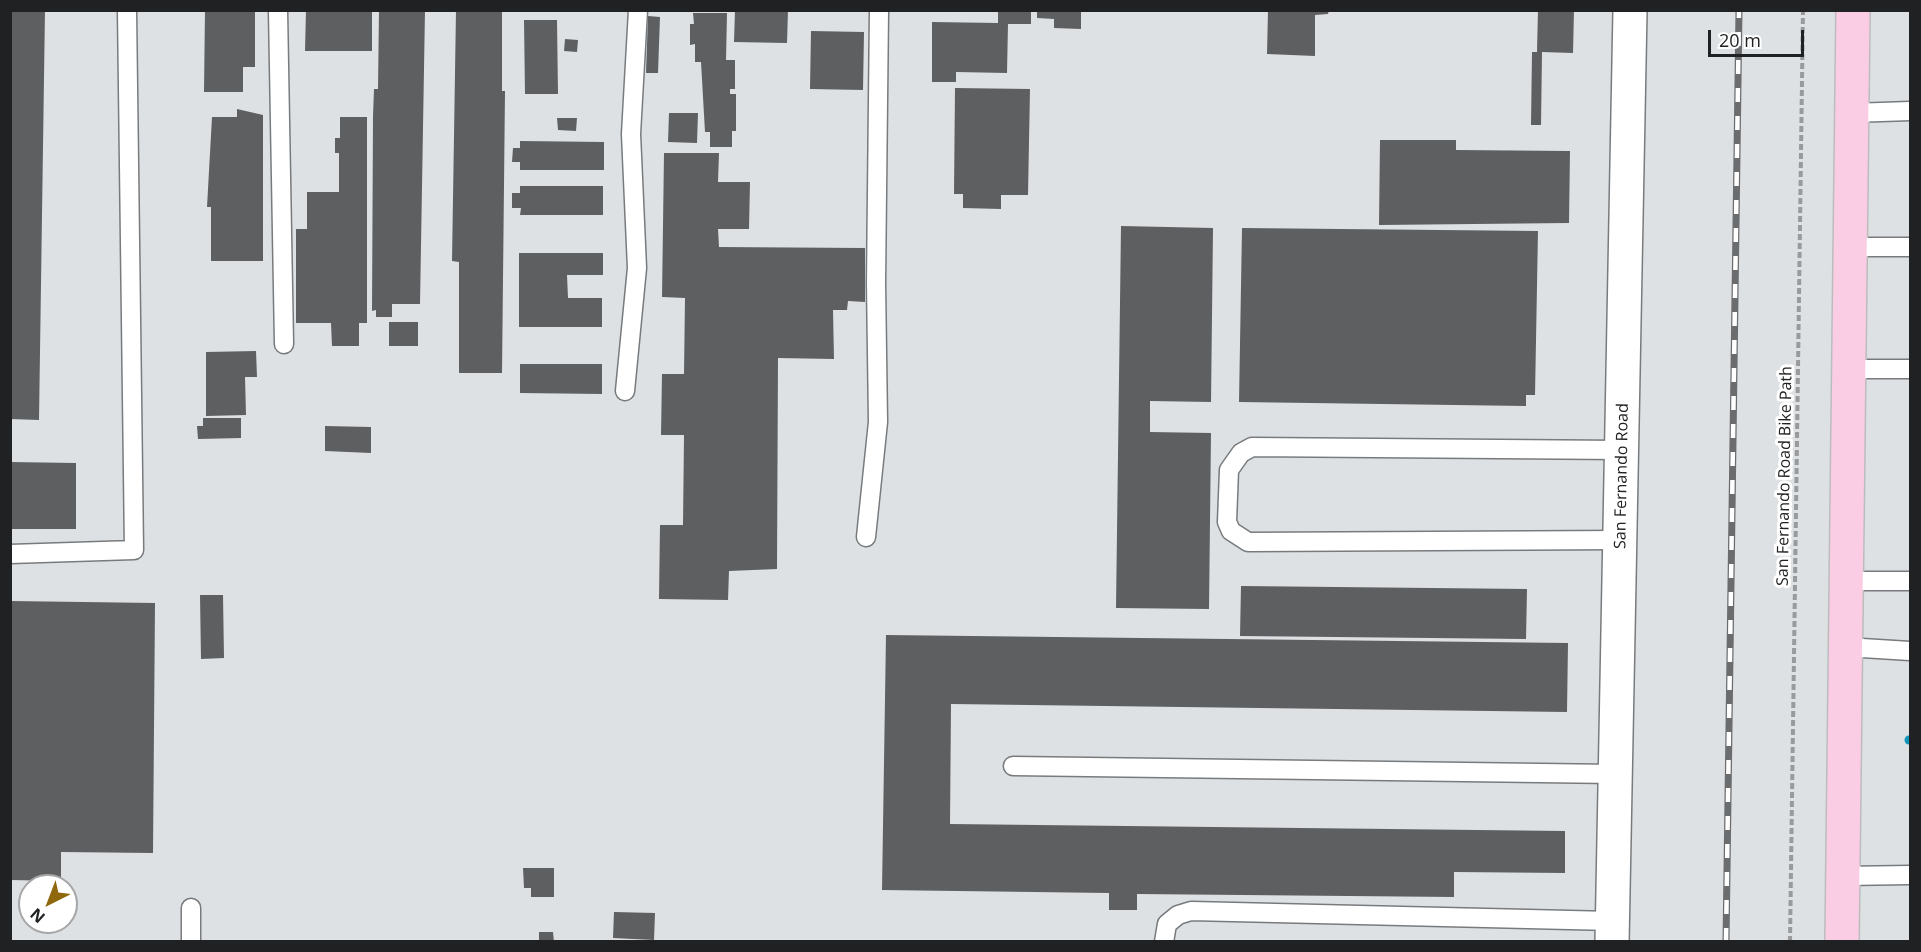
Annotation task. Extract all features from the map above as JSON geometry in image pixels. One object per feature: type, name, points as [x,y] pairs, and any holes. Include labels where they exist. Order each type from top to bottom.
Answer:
[{"type":"main road","points":[[1842,942],[1853,10]]},
{"type":"street","name":"San Fernando Road","points":[[1612,931],[1630,10]]},
{"type":"lane","points":[[10,554],[134,550],[127,10]]},
{"type":"lane","points":[[278,10],[284,344]]},
{"type":"lane","points":[[625,391],[637,268],[631,134],[638,10]]},
{"type":"lane","points":[[866,537],[878,422],[876,283],[879,10]]},
{"type":"lane","points":[[1852,113],[1911,111]]},
{"type":"lane","points":[[1851,247],[1911,247]]},
{"type":"lane","points":[[1850,369],[1911,369]]},
{"type":"lane","points":[[1620,540],[1248,542],[1231,531],[1227,522],[1229,470],[1241,453],[1252,447],[1622,450]]},
{"type":"lane","points":[[1847,581],[1911,581]]},
{"type":"lane","points":[[1846,647],[1911,651]]},
{"type":"lane","points":[[1014,766],[1616,774]]},
{"type":"lane","points":[[1843,876],[1911,875]]},
{"type":"lane","points":[[191,908],[191,942]]},
{"type":"lane","points":[[1164,942],[1167,924],[1178,915],[1191,911],[1612,931]]},
{"type":"path","name":"San Fernando Road Bike Path","points":[[1790,942],[1803,10]]},
{"type":"building","points":[[10,10],[45,10],[39,420],[10,419]]},
{"type":"building","points":[[205,10],[255,10],[255,67],[243,67],[243,92],[204,92]]},
{"type":"building","points":[[306,10],[372,10],[372,51],[305,51]]},
{"type":"building","points":[[379,10],[425,10],[420,304],[392,304],[392,317],[376,317],[376,310],[372,311],[373,116],[374,89],[378,89]]},
{"type":"building","points":[[456,10],[502,10],[502,91],[505,91],[502,373],[459,373],[459,262],[452,261]]},
{"type":"building","points":[[735,10],[788,10],[787,43],[734,42]]},
{"type":"building","points":[[1001,10],[1031,10],[1031,24],[1008,24],[1007,73],[956,72],[956,82],[932,82],[932,22],[998,23],[998,12]]},
{"type":"building","points":[[1037,10],[1081,10],[1081,29],[1054,28],[1054,19],[1037,18]]},
{"type":"building","points":[[1268,10],[1329,10],[1328,14],[1315,15],[1315,56],[1267,54]]},
{"type":"building","points":[[1538,10],[1574,10],[1573,53],[1542,52],[1541,125],[1531,125],[1532,52],[1537,52]]},
{"type":"building","points":[[693,13],[727,13],[726,60],[735,60],[735,89],[730,89],[730,94],[736,94],[736,131],[732,131],[732,147],[710,147],[710,132],[705,132],[701,62],[695,62],[695,44],[690,45],[690,24],[694,24]]},
{"type":"building","points":[[648,16],[660,17],[658,73],[646,73]]},
{"type":"building","points":[[524,20],[557,20],[558,94],[525,94]]},
{"type":"building","points":[[811,31],[864,32],[863,90],[810,89]]},
{"type":"building","points":[[565,39],[578,40],[577,52],[564,51]]},
{"type":"building","points":[[955,88],[1030,89],[1028,195],[1001,195],[1001,209],[963,208],[963,194],[954,194]]},
{"type":"building","points":[[237,109],[263,115],[263,261],[211,261],[211,207],[207,207],[212,117],[237,117]]},
{"type":"building","points":[[669,113],[698,113],[697,143],[668,142]]},
{"type":"building","points":[[340,117],[367,117],[367,323],[359,323],[359,346],[332,346],[331,323],[296,323],[296,229],[307,229],[307,192],[339,192],[339,153],[335,153],[335,138],[340,138]]},
{"type":"building","points":[[557,118],[577,118],[576,131],[558,130]]},
{"type":"building","points":[[1380,140],[1456,140],[1456,150],[1570,151],[1569,223],[1379,225]]},
{"type":"building","points":[[520,141],[604,142],[604,170],[520,170],[520,162],[512,162],[513,148],[520,148]]},
{"type":"building","points":[[664,153],[719,153],[718,182],[750,182],[749,229],[718,229],[719,247],[865,248],[865,302],[848,301],[847,310],[833,310],[834,359],[778,358],[777,569],[729,571],[728,600],[659,599],[660,525],[683,525],[684,435],[661,435],[662,374],[684,374],[685,298],[662,297]]},
{"type":"building","points":[[520,186],[603,186],[603,215],[520,215],[521,208],[512,208],[512,193],[520,193]]},
{"type":"building","points":[[1121,226],[1213,228],[1211,402],[1150,401],[1150,432],[1211,433],[1209,609],[1116,608]]},
{"type":"building","points":[[1242,228],[1538,231],[1535,395],[1526,395],[1526,406],[1239,402]]},
{"type":"building","points":[[519,253],[603,253],[603,275],[567,275],[568,298],[602,298],[602,327],[519,327]]},
{"type":"building","points":[[389,322],[418,322],[418,346],[389,346]]},
{"type":"building","points":[[256,351],[257,377],[245,377],[246,415],[206,416],[206,352]]},
{"type":"building","points":[[520,364],[602,364],[602,394],[520,393]]},
{"type":"building","points":[[203,418],[241,418],[241,438],[198,439],[197,426],[203,426]]},
{"type":"building","points":[[325,426],[371,427],[371,453],[325,451]]},
{"type":"building","points":[[10,462],[76,463],[76,529],[10,529]]},
{"type":"building","points":[[1241,586],[1527,589],[1526,639],[1240,636]]},
{"type":"building","points":[[200,595],[223,595],[224,658],[201,659]]},
{"type":"building","points":[[10,601],[155,603],[153,853],[61,852],[61,874],[18,874],[18,880],[10,880]]},
{"type":"building","points":[[886,635],[1568,643],[1567,712],[951,704],[950,824],[1565,831],[1565,873],[1454,872],[1454,897],[1137,894],[1137,910],[1109,910],[1109,893],[882,890]]},
{"type":"building","points":[[523,868],[554,868],[554,897],[531,897],[531,888],[524,888]]},
{"type":"building","points":[[614,912],[655,913],[654,940],[613,938]]},
{"type":"building","points":[[539,932],[553,932],[554,942],[539,942]]},
{"type":"railway","points":[[1726,942],[1739,10]]}]
